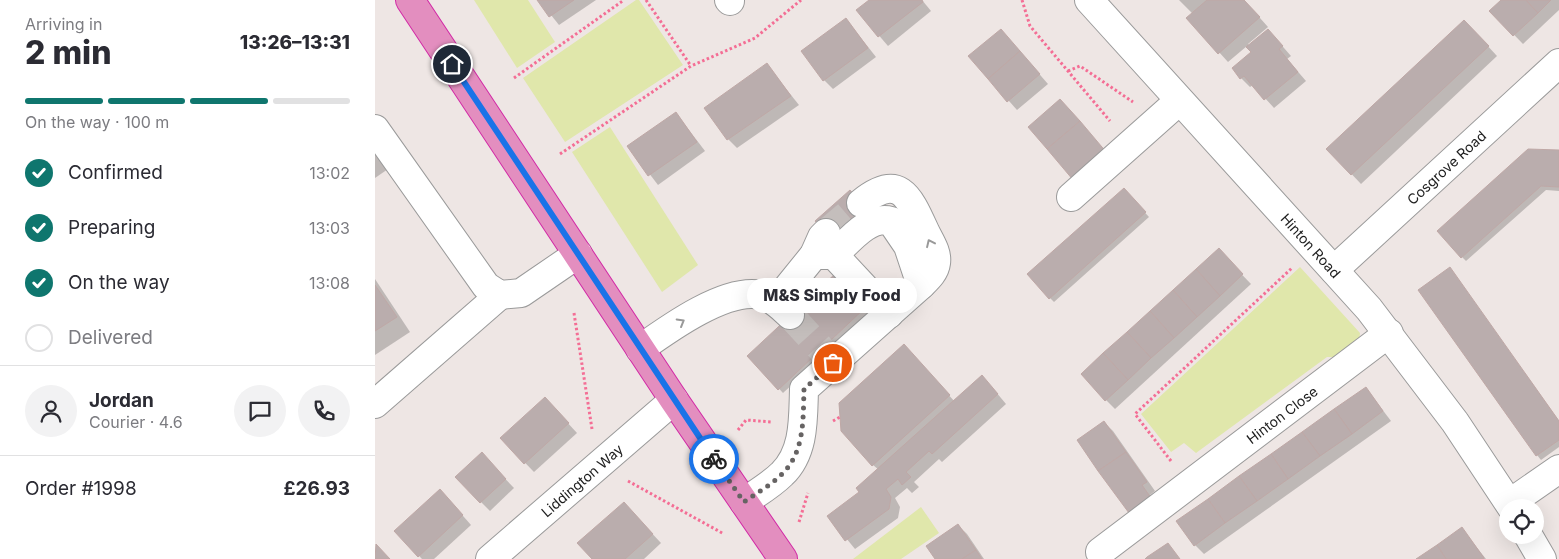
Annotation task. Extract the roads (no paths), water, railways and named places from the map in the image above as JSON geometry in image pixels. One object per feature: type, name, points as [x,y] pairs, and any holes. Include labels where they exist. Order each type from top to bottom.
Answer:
[{"type":"highway","points":[[410,0],[674,400],[783,559]]},
{"type":"street","name":"Hinton Road","points":[[1089,0],[1389,333],[1455,422],[1507,499]]},
{"type":"street","name":"Cosgrove Road","points":[[1334,270],[1559,63]]},
{"type":"street","points":[[1071,197],[1179,102]]},
{"type":"street","points":[[375,129],[486,286],[500,295]]},
{"type":"street","points":[[744,502],[781,476],[797,452],[802,431],[804,389],[828,357],[889,314],[932,274],[936,264],[935,254],[911,200],[902,191],[890,187],[879,190],[861,203]]},
{"type":"street","points":[[640,349],[694,314],[728,299],[745,294],[762,295],[783,309],[825,248],[877,220],[891,221],[908,246],[921,285]]},
{"type":"street","points":[[825,248],[889,314]]},
{"type":"street","points":[[375,404],[500,295],[521,293],[578,254]]},
{"type":"street","name":"Hinton Close","points":[[1099,552],[1389,333]]},
{"type":"street","name":"Liddington Way","points":[[490,559],[674,400]]},
{"type":"street","points":[[1519,499],[1559,469]]},
{"type":"street","points":[[1534,544],[1542,559]]},
{"type":"tunnel","points":[[826,233],[861,203]]},
{"type":"tunnel","points":[[790,315],[822,350]]},
{"type":"place","name":"M&S Simply Food","points":[[833,363]]}]
